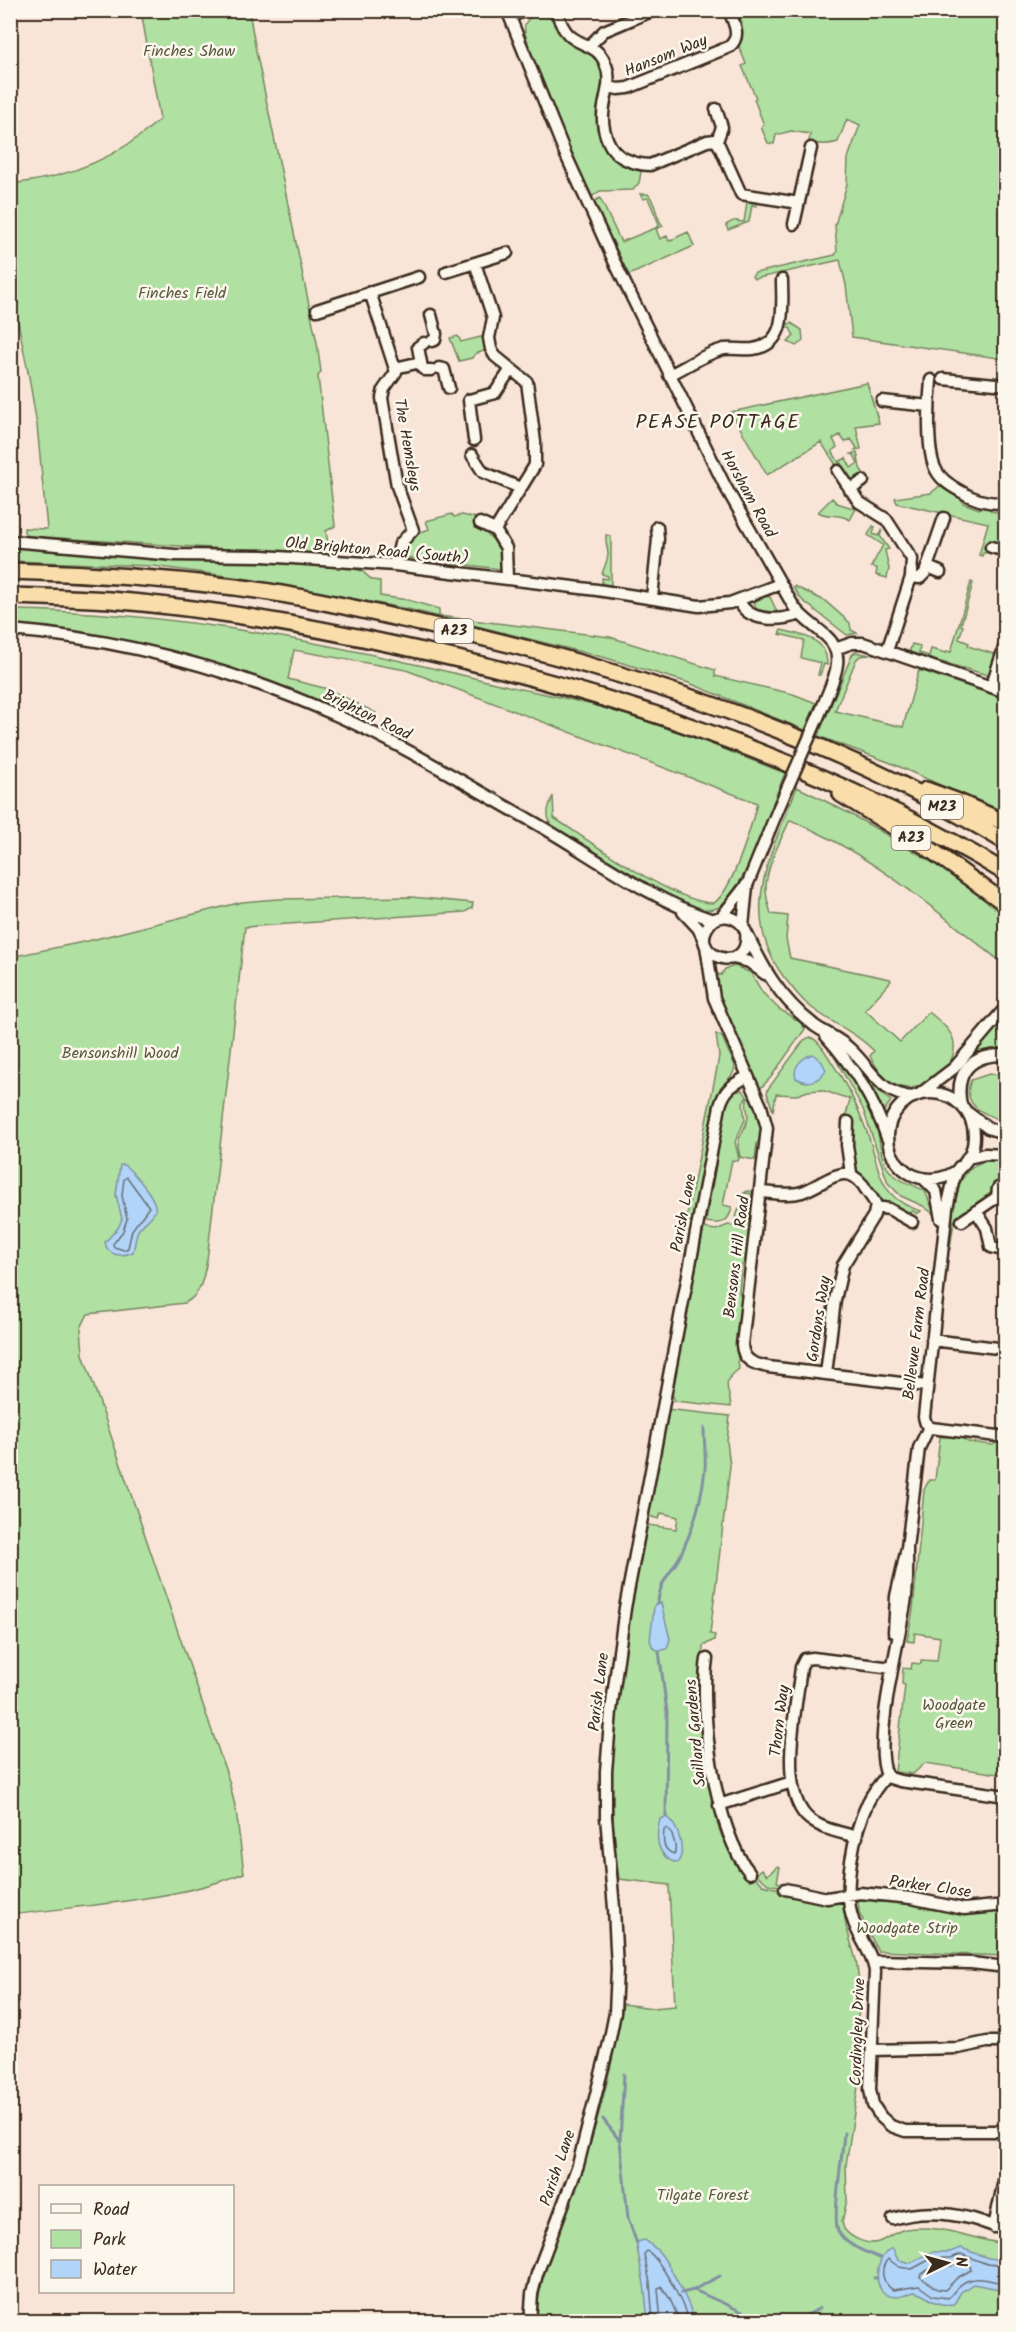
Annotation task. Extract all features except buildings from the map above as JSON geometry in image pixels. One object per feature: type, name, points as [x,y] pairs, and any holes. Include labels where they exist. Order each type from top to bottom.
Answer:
[{"type":"highway","name":"A23","points":[[10,571],[113,574],[237,587],[350,607],[473,635],[612,672],[705,702],[783,732],[878,774],[956,801],[1005,824]]},
{"type":"highway","name":"A23","points":[[10,596],[111,600],[232,614],[346,634],[462,659],[597,695],[692,726],[814,775],[854,803],[924,845],[1005,904]]},
{"type":"highway","name":"M23","points":[[878,774],[955,813],[1005,842]]},
{"type":"highway","name":"M23","points":[[814,775],[877,802],[955,843],[1005,873]]},
{"type":"street","points":[[509,14],[526,10]]},
{"type":"street","points":[[556,10],[567,32],[590,45],[606,65],[609,87],[602,111],[603,126],[611,147],[622,157],[650,165],[707,141],[717,141]]},
{"type":"street","points":[[590,45],[604,31],[654,10]]},
{"type":"street","name":"Hansom Way","points":[[609,87],[628,88],[729,47],[736,41],[737,33],[729,10]]},
{"type":"street","name":"Horsham Road","points":[[509,14],[587,202],[724,486],[780,584],[800,614],[827,637],[835,650]]},
{"type":"street","points":[[716,109],[722,128],[717,141],[741,194],[800,203]]},
{"type":"street","points":[[794,224],[811,148]]},
{"type":"street","points":[[446,273],[507,252]]},
{"type":"street","points":[[476,263],[493,318],[489,338],[491,349],[495,356],[527,382],[536,447],[533,469],[495,530]]},
{"type":"street","points":[[317,310],[419,277]]},
{"type":"street","points":[[669,375],[716,352],[758,348],[772,340],[781,328],[782,280]]},
{"type":"street","points":[[370,292],[395,368],[427,365],[444,369],[449,388]]},
{"type":"street","points":[[427,365],[418,346],[435,340],[436,334],[431,315]]},
{"type":"street","name":"The Hemsleys","points":[[395,368],[396,374],[384,389],[382,398],[398,493],[418,528],[400,544],[395,565]]},
{"type":"street","points":[[474,440],[469,400],[491,395],[512,369]]},
{"type":"street","points":[[943,379],[1005,386]]},
{"type":"street","points":[[931,380],[929,406],[933,462],[939,475],[951,485],[975,498],[991,503],[1005,503]]},
{"type":"street","points":[[882,401],[929,406]]},
{"type":"street","points":[[472,455],[483,472],[520,488]]},
{"type":"street","points":[[839,473],[863,505],[883,516],[911,556],[911,577],[887,651]]},
{"type":"street","points":[[850,490],[863,481]]},
{"type":"street","points":[[911,577],[922,577],[928,567],[944,518]]},
{"type":"street","points":[[480,523],[495,530],[506,548],[507,579]]},
{"type":"street","points":[[652,598],[655,559],[662,535]]},
{"type":"street","name":"Old Brighton Road (South)","points":[[10,542],[175,555],[263,556],[395,565],[706,606],[726,604],[780,584]]},
{"type":"street","points":[[991,547],[1005,551]]},
{"type":"street","points":[[928,567],[940,572]]},
{"type":"street","points":[[739,600],[744,610],[753,615],[783,620],[800,614]]},
{"type":"street","name":"Brighton Road","points":[[10,630],[108,644],[163,656],[247,680],[299,699],[369,731],[441,769],[678,908],[695,924],[705,943]]},
{"type":"street","points":[[768,976],[749,962],[715,957],[705,943],[707,927],[718,918],[748,882],[837,670],[835,650],[857,642],[1005,692]]},
{"type":"street","points":[[991,687],[1005,642]]},
{"type":"street","points":[[712,987],[717,968],[722,962],[743,950],[746,945],[748,882]]},
{"type":"street","name":"Brighton Road","points":[[678,908],[718,918]]},
{"type":"street","points":[[718,918],[734,918],[745,929],[768,976],[784,997],[818,1027],[839,1050],[879,1114],[891,1155],[909,1174],[923,1178],[944,1176],[959,1167],[966,1158],[973,1135],[964,1109],[960,1083],[970,1065],[983,1056],[1005,1055]]},
{"type":"street","name":"Bensons Hill Road","points":[[705,943],[718,1009],[765,1114],[767,1128],[742,1345],[744,1354],[749,1361],[760,1365],[926,1386]]},
{"type":"street","points":[[888,1142],[895,1115],[905,1102],[954,1068],[1005,1007]]},
{"type":"street","points":[[818,1027],[852,1050],[889,1090],[901,1096],[942,1094],[954,1099],[988,1128],[1005,1134]]},
{"type":"street","name":"Parish Lane","points":[[530,2322],[532,2294],[537,2274],[578,2165],[612,2029],[617,1970],[606,1817],[606,1770],[623,1620],[720,1106],[724,1093],[729,1087],[748,1076]]},
{"type":"street","points":[[848,1122],[846,1145],[851,1173],[875,1201],[876,1207],[889,1209],[912,1222]]},
{"type":"street","points":[[966,1158],[985,1154],[1005,1155]]},
{"type":"street","name":"Bellevue Farm Road","points":[[929,1427],[923,1413],[943,1237],[951,1189],[959,1167]]},
{"type":"street","points":[[761,1192],[797,1193],[843,1173],[851,1173]]},
{"type":"street","name":"Bellevue Farm Road","points":[[923,1178],[934,1188],[937,1195],[943,1237]]},
{"type":"street","points":[[962,1221],[997,1197],[998,1188]]},
{"type":"street","name":"Gordons Way","points":[[826,1374],[835,1300],[843,1265],[874,1215],[876,1207]]},
{"type":"street","points":[[976,1211],[987,1228],[990,1247],[1005,1251]]},
{"type":"street","points":[[932,1340],[1005,1349]]},
{"type":"street","points":[[1005,1437],[929,1427],[924,1434],[919,1448],[907,1548],[907,1588],[892,1668],[882,1757],[890,1778],[1005,1796]]},
{"type":"street","name":"Thorn Way","points":[[857,1837],[828,1829],[806,1816],[792,1782],[790,1765],[803,1662],[813,1658],[892,1668]]},
{"type":"street","name":"Saillard Gardens","points":[[707,1659],[705,1688],[713,1771],[719,1805],[735,1848],[750,1873]]},
{"type":"street","name":"Cordingley Drive","points":[[887,1775],[868,1801],[857,1837],[849,1894],[852,1920],[873,1961],[875,1985],[870,2083],[872,2100],[881,2117],[891,2126],[910,2132],[1005,2131]]},
{"type":"street","name":"Saillard Gardens","points":[[719,1805],[792,1782]]},
{"type":"street","points":[[785,1889],[827,1898],[849,1894]]},
{"type":"street","name":"Parker Close","points":[[849,1894],[911,1898],[964,1909],[1005,1905]]},
{"type":"street","points":[[873,1961],[971,1963],[1005,1967]]},
{"type":"street","points":[[872,2050],[958,2048],[993,2041],[1005,2042]]},
{"type":"street","points":[[994,2226],[1005,2171]]},
{"type":"street","points":[[893,2219],[916,2212],[934,2212],[967,2218],[1005,2229]]},
{"type":"green space","name":"Finches Field","points":[[141,11],[249,11],[317,343],[321,372],[318,376],[335,526],[326,531],[330,556],[29,536],[24,532],[24,528],[47,529],[37,425],[11,287],[10,184],[52,177],[91,164],[127,145],[160,119]]},
{"type":"green space","points":[[737,11],[1005,11],[1005,359],[852,337],[846,285],[840,260],[754,279],[752,276],[755,273],[835,255],[837,252],[835,225],[847,184],[848,158],[860,125],[847,119],[838,142],[834,143],[816,144],[809,142],[810,134],[791,131],[776,135],[774,144],[768,143],[761,127],[764,125],[754,99],[756,98],[742,66],[746,64],[738,44],[742,23]]},
{"type":"green space","points":[[541,12],[550,13],[559,31],[568,42],[572,45],[574,43],[597,57],[605,75],[602,136],[641,172],[639,183],[633,190],[600,191],[590,198],[526,46],[528,42],[525,31],[526,23],[531,17]]},
{"type":"green space","points":[[640,194],[648,194],[653,202],[663,226],[656,229],[660,239],[667,236],[669,241],[688,232],[694,246],[629,275],[593,202],[600,198],[621,242],[658,227],[659,224],[648,198],[643,199]]},
{"type":"green space","points":[[758,200],[757,206],[752,205],[749,222],[728,230],[726,225],[734,221],[744,222],[747,202]]},
{"type":"green space","points":[[791,323],[802,330],[803,341],[796,346],[788,342],[794,336],[790,328],[784,328],[785,325]]},
{"type":"green space","points":[[458,336],[461,342],[485,336],[487,350],[475,354],[472,358],[459,361],[450,338]]},
{"type":"green space","points":[[867,383],[879,423],[856,426],[861,449],[855,450],[857,448],[851,439],[845,442],[840,435],[833,439],[837,447],[832,451],[841,466],[838,468],[821,442],[767,475],[731,412]]},
{"type":"green space","points":[[857,452],[860,468],[864,474],[852,479],[848,477],[840,461],[846,458],[851,468],[858,463],[851,454]]},
{"type":"green space","points":[[942,484],[961,497],[963,503],[979,509],[983,506],[991,508],[991,511],[1005,514],[1005,549],[997,542],[990,540],[986,553],[979,555],[988,523],[897,503],[895,498],[931,493]]},
{"type":"green space","points":[[832,498],[837,503],[856,509],[850,520],[818,512]]},
{"type":"green space","points":[[452,514],[454,517],[462,515],[477,518],[474,527],[492,538],[499,549],[502,562],[500,569],[403,557],[404,543],[412,536],[429,529],[426,521]]},
{"type":"green space","points":[[873,526],[875,527],[873,534],[878,536],[882,530],[880,536],[889,549],[885,550],[889,569],[887,578],[876,575],[877,568],[871,567],[883,545],[868,535]]},
{"type":"green space","points":[[606,535],[611,536],[611,585],[602,584],[602,578],[608,579],[608,576],[602,574],[608,555]]},
{"type":"green space","points":[[10,546],[288,561],[347,567],[362,571],[372,580],[380,581],[380,596],[408,600],[439,609],[439,616],[610,637],[715,670],[715,676],[793,694],[816,703],[805,730],[689,683],[606,658],[408,609],[249,579],[153,566],[11,561]]},
{"type":"green space","points":[[971,582],[973,583],[959,639],[969,643],[968,646],[997,655],[988,675],[909,653],[912,644],[920,646],[919,653],[929,656],[931,649],[951,652]]},
{"type":"green space","points":[[794,586],[825,601],[850,623],[851,630],[857,633],[847,635],[802,600]]},
{"type":"green space","points":[[761,596],[770,597],[778,614],[756,609],[754,603]]},
{"type":"green space","points":[[10,610],[134,616],[257,633],[379,656],[601,707],[671,729],[785,773],[773,803],[775,806],[770,818],[739,883],[722,904],[714,909],[699,909],[655,891],[554,829],[549,821],[548,813],[553,796],[554,818],[655,882],[677,893],[714,903],[721,896],[734,872],[746,842],[757,803],[406,670],[294,650],[288,679],[328,689],[376,713],[356,716],[331,708],[287,688],[220,666],[150,650],[11,627]]},
{"type":"green space","points":[[781,630],[811,638],[822,647],[827,665],[824,664],[820,675],[818,675],[821,663],[801,658],[804,640],[779,634]]},
{"type":"green space","points":[[855,652],[870,655],[860,656],[856,660],[835,711],[903,727],[919,670],[1005,699],[1005,814],[891,763],[818,736]]},
{"type":"green space","points":[[797,787],[904,845],[1005,911],[1005,965],[876,866],[820,834],[790,820],[778,845],[768,873],[766,893],[771,914],[788,916],[786,939],[790,958],[890,979],[891,981],[865,1010],[900,1042],[929,1012],[945,1026],[952,1036],[954,1047],[952,1057],[947,1067],[930,1082],[908,1088],[893,1084],[885,1078],[870,1056],[874,1051],[804,1001],[783,976],[769,952],[762,928],[763,882],[769,858]]},
{"type":"green space","name":"Bensonshill Wood","points":[[411,897],[473,903],[472,908],[465,912],[245,927],[207,1260],[201,1285],[195,1295],[185,1303],[88,1314],[81,1328],[83,1354],[229,1781],[236,1810],[244,1873],[189,1890],[159,1896],[11,1915],[10,957],[88,941],[242,902],[278,899]]},
{"type":"green space","points":[[735,966],[751,973],[762,992],[779,1009],[800,1022],[805,1029],[759,1090],[725,1015],[717,985],[718,974],[721,975],[725,969]]},
{"type":"green space","points":[[1005,1013],[1005,1050],[981,1053],[959,1071]]},
{"type":"green space","points":[[716,1034],[722,1037],[735,1066],[731,1076],[720,1088],[693,1222],[686,1220],[719,1056]]},
{"type":"green space","points":[[810,1037],[822,1047],[851,1095],[867,1132],[878,1170],[888,1190],[906,1205],[921,1211],[917,1214],[880,1202],[854,1171],[851,1128],[854,1125],[851,1118],[845,1119],[850,1099],[821,1090],[797,1095],[776,1094],[773,1111],[767,1093],[768,1089],[804,1040]]},
{"type":"green space","points":[[830,1049],[871,1110],[885,1164],[896,1177],[925,1191],[935,1215],[923,1206],[901,1196],[888,1183],[863,1109]]},
{"type":"green space","points":[[854,1059],[881,1094],[891,1101],[884,1111],[852,1061]]},
{"type":"green space","points":[[989,1074],[1005,1075],[1005,1122],[977,1108],[969,1097],[971,1080]]},
{"type":"green space","points":[[743,1090],[747,1097],[743,1103],[745,1120],[735,1142],[739,1159],[738,1161],[732,1160],[723,1205],[732,1207],[731,1212],[724,1222],[706,1222],[727,1099],[730,1093]]},
{"type":"green space","points":[[748,1098],[752,1098],[762,1127],[755,1160],[740,1157],[739,1150],[738,1141],[748,1118],[746,1104]]},
{"type":"green space","points":[[985,1161],[1005,1161],[1005,1181],[993,1195],[954,1221],[950,1249],[948,1249],[952,1211],[959,1185],[965,1174],[974,1166]]},
{"type":"green space","points":[[756,1192],[753,1214],[750,1214],[750,1220],[752,1220],[747,1262],[742,1265],[739,1292],[743,1300],[737,1352],[739,1369],[727,1383],[731,1407],[675,1401],[671,1392],[704,1228],[716,1230],[728,1225],[733,1226],[739,1208],[750,1209],[752,1194],[744,1193]]},
{"type":"green space","name":"Tilgate Forest","points":[[665,1409],[730,1416],[727,1441],[730,1466],[710,1634],[715,1635],[714,1640],[703,1646],[702,1658],[719,1817],[717,1823],[723,1839],[728,1840],[763,1885],[783,1890],[782,1895],[826,1902],[842,1899],[846,1926],[856,1960],[859,2011],[854,2039],[858,2087],[846,2165],[847,2200],[842,2222],[844,2229],[851,2236],[871,2243],[881,2241],[902,2230],[920,2228],[945,2230],[1005,2244],[1005,2321],[536,2322],[546,2265],[579,2177],[599,2113],[623,2004],[653,2008],[675,2006],[669,1885],[619,1879],[612,1791],[613,1747],[622,1660],[644,1529],[648,1525],[676,1529],[678,1517],[661,1513],[659,1519],[647,1513]]},
{"type":"green space","name":"Woodgate Green","points":[[959,1436],[968,1442],[993,1445],[999,1441],[1006,1446],[1005,1775],[925,1763],[913,1774],[895,1772],[905,1685],[902,1684],[903,1668],[911,1669],[912,1663],[921,1664],[921,1660],[937,1661],[940,1637],[915,1633],[914,1642],[907,1641],[913,1610],[924,1490],[929,1480],[935,1480],[940,1437]]},
{"type":"green space","points":[[778,1866],[780,1867],[777,1882],[784,1884],[783,1887],[768,1884],[756,1874],[762,1869],[767,1875]]},
{"type":"green space","name":"Woodgate Strip","points":[[873,1898],[876,1902],[908,1902],[935,1910],[1005,1909],[1005,1956],[878,1951],[859,1912],[858,1901]]},
{"type":"water","points":[[813,1054],[822,1062],[826,1070],[816,1080],[808,1082],[796,1078],[799,1063]]},
{"type":"water","points":[[120,1165],[124,1165],[139,1180],[155,1206],[153,1214],[138,1230],[133,1252],[125,1255],[112,1253],[106,1247],[105,1242],[118,1228],[122,1219],[116,1195]]},
{"type":"water","points":[[661,1603],[670,1639],[667,1649],[659,1651],[653,1648],[650,1640],[654,1607],[655,1604]]},
{"type":"water","points":[[666,1817],[674,1825],[680,1838],[681,1852],[677,1863],[665,1856],[659,1846],[660,1819]]},
{"type":"water","points":[[645,2240],[658,2251],[669,2267],[685,2296],[693,2321],[648,2321],[636,2242]]},
{"type":"water","points":[[961,2248],[988,2258],[1005,2260],[1005,2290],[973,2284],[961,2292],[954,2304],[947,2305],[936,2303],[915,2292],[898,2297],[888,2295],[878,2284],[878,2269],[890,2249],[893,2249],[898,2260],[911,2263],[932,2252],[950,2252]]},
{"type":"waterway","points":[[658,1603],[661,1588],[678,1560],[689,1534],[702,1491],[705,1469],[704,1428]]},
{"type":"waterway","points":[[659,1651],[667,1712],[666,1817]]},
{"type":"waterway","points":[[620,2141],[624,2074]]},
{"type":"waterway","points":[[603,2119],[620,2141],[628,2218],[637,2244]]},
{"type":"waterway","points":[[844,2133],[836,2213],[838,2231],[851,2245],[880,2258]]},
{"type":"waterway","points":[[695,2289],[720,2276]]},
{"type":"waterway","points":[[681,2293],[694,2290],[745,2313],[800,2319],[820,2308]]},
{"type":"district","name":"PEASE POTTAGE","points":[[718,423]]},
{"type":"park label","name":"Finches Shaw","points":[[189,51]]}]
